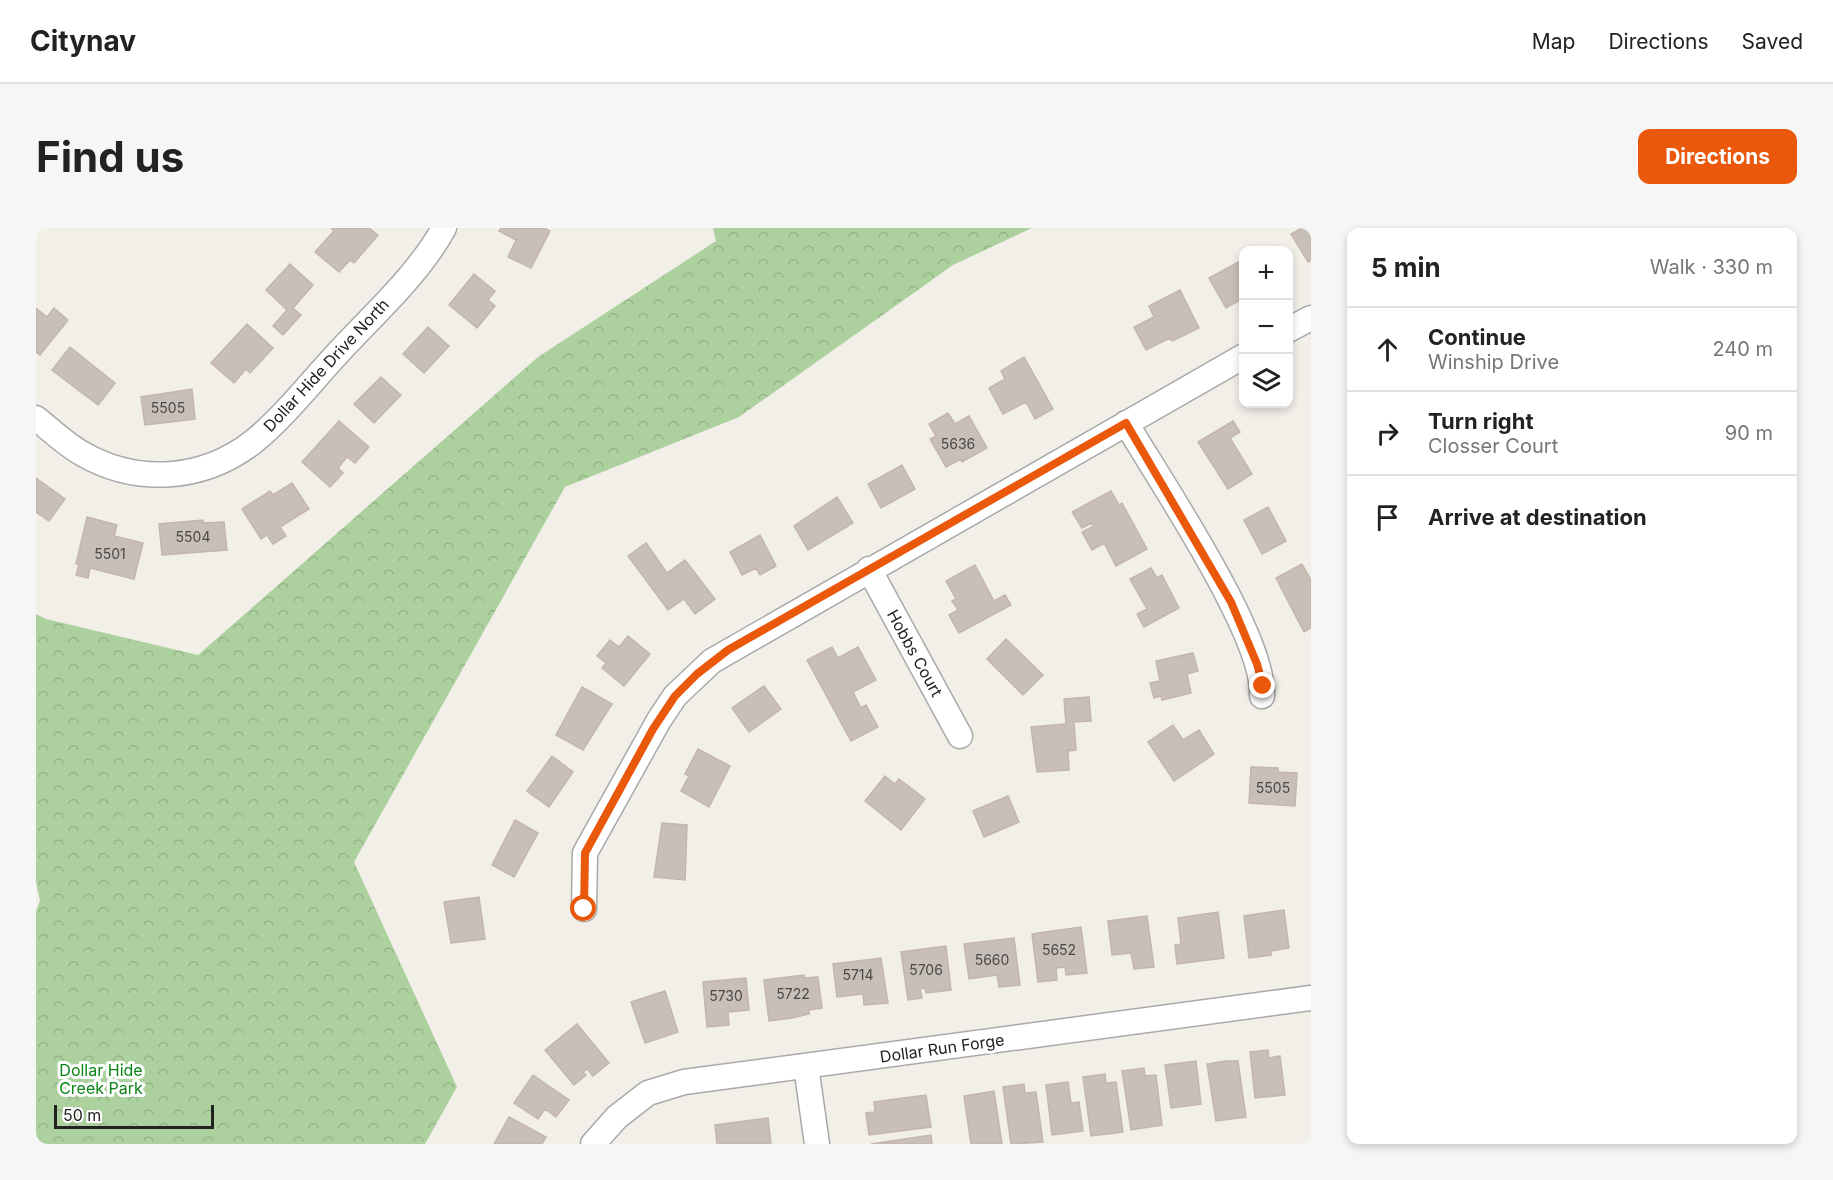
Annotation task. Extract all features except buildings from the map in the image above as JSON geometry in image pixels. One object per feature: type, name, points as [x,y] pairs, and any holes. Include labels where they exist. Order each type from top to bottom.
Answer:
[{"type":"street","name":"Dollar Hide Drive North","points":[[36,418],[74,449],[102,464],[142,475],[185,473],[222,461],[254,441],[406,279],[444,228]]},
{"type":"street","points":[[1293,327],[1311,318]]},
{"type":"street","points":[[584,909],[585,853],[653,729],[675,696],[719,656],[1239,359]]},
{"type":"street","points":[[1126,423],[1231,602],[1257,664],[1263,686],[1262,696]]},
{"type":"street","name":"Hobbs Court","points":[[869,569],[960,736]]},
{"type":"street","name":"Dollar Run Forge","points":[[593,1144],[616,1117],[648,1093],[684,1082],[1311,998]]},
{"type":"street","points":[[806,1066],[818,1144]]},
{"type":"green space","name":"Dollar Hide Creek Park","points":[[713,228],[1032,228],[953,265],[739,417],[565,487],[354,862],[457,1087],[425,1144],[36,1144],[36,911],[40,901],[36,882],[36,614],[46,619],[198,655],[538,357],[716,241]]},
{"type":"route","points":[[584,909],[585,853],[653,729],[675,696],[697,674],[728,650],[1126,423],[1231,602],[1257,664],[1263,686]]}]
